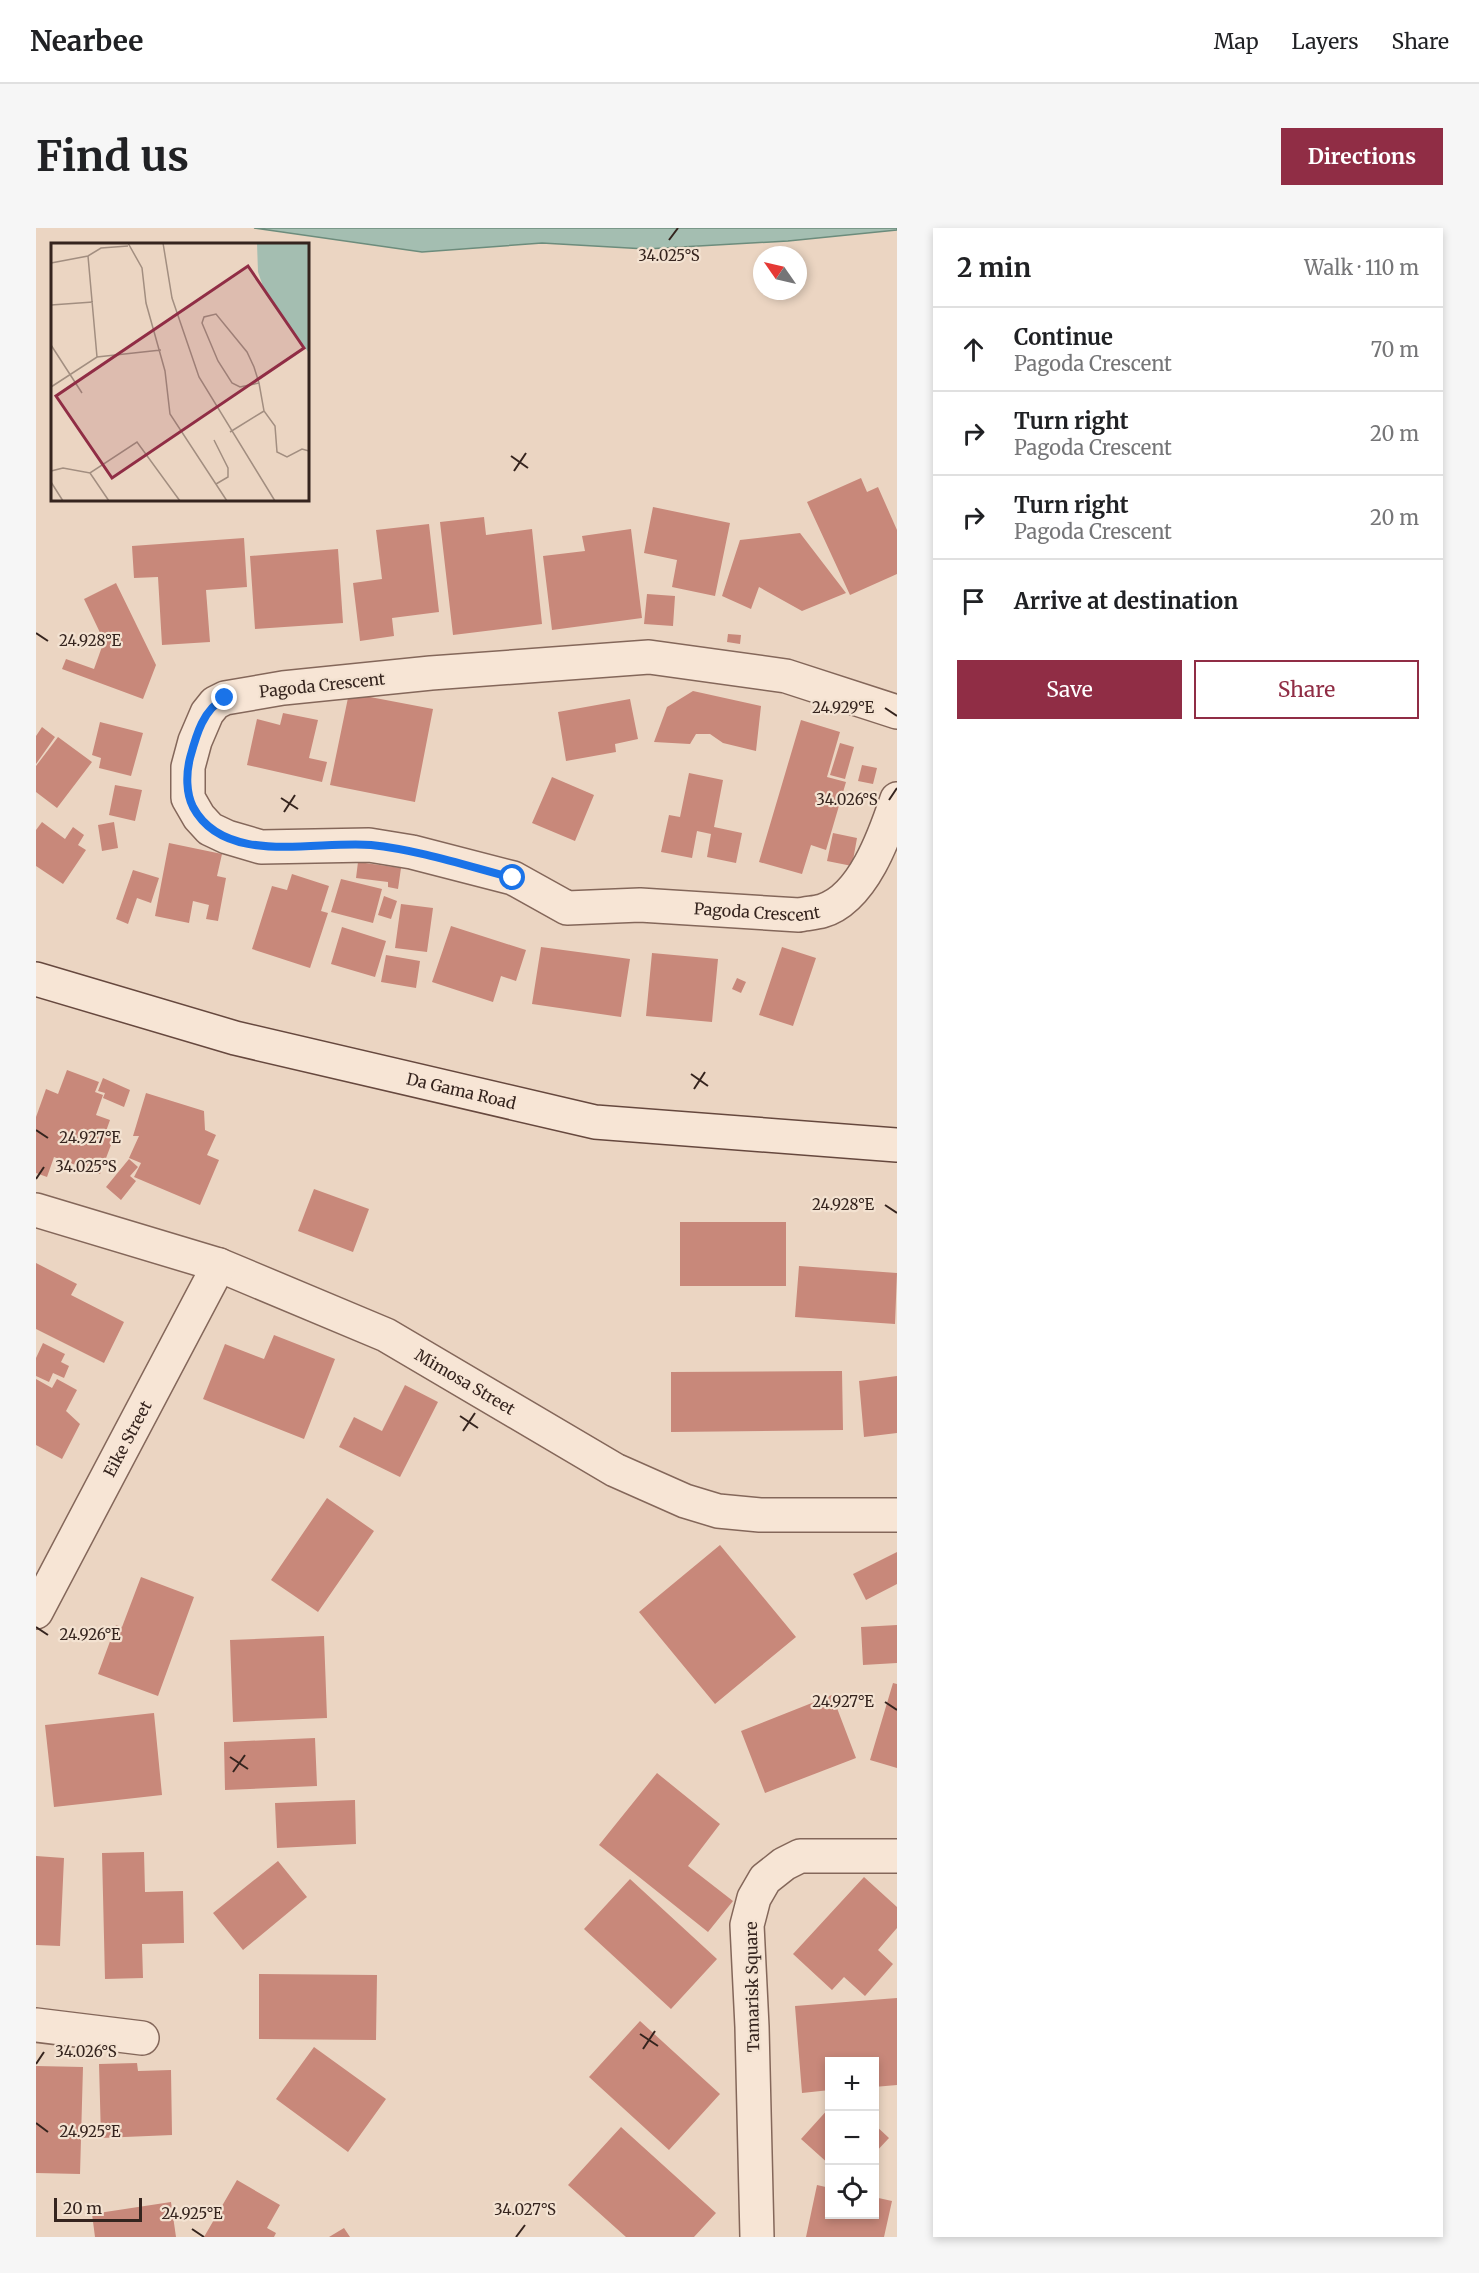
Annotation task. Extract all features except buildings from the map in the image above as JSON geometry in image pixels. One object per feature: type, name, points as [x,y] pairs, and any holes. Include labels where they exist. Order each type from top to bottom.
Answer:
[{"type":"street","name":"Pagoda Crescent","points":[[897,712],[786,676],[649,657],[431,673],[283,688],[225,698],[215,703],[207,713],[195,741],[188,767],[188,798],[199,817],[210,829],[227,837],[261,847],[369,845],[412,852],[513,878],[567,908],[640,905],[799,915],[824,911],[846,897],[865,874],[886,833],[897,799]]},
{"type":"street","name":"Da Gama Road","points":[[36,980],[236,1038],[595,1122],[897,1145]]},
{"type":"street","name":"Mimosa Street","points":[[36,1210],[219,1265],[386,1335],[615,1470],[685,1501],[718,1511],[760,1515],[897,1515]]},
{"type":"street","name":"Eike Street","points":[[36,1612],[219,1265]]},
{"type":"street","name":"Tamarisk Square","points":[[757,2237],[753,2027],[747,1925],[754,1898],[765,1879],[784,1864],[800,1856],[897,1856]]},
{"type":"street","points":[[36,2025],[142,2038]]},
{"type":"shaded area","points":[[254,228],[897,228],[897,230],[788,241],[646,249],[542,243],[422,252]]},
{"type":"route","points":[[225,698],[215,703],[207,713],[195,741],[188,767],[188,798],[199,817],[210,829],[227,837],[261,847],[369,845],[412,852],[513,878]]}]
